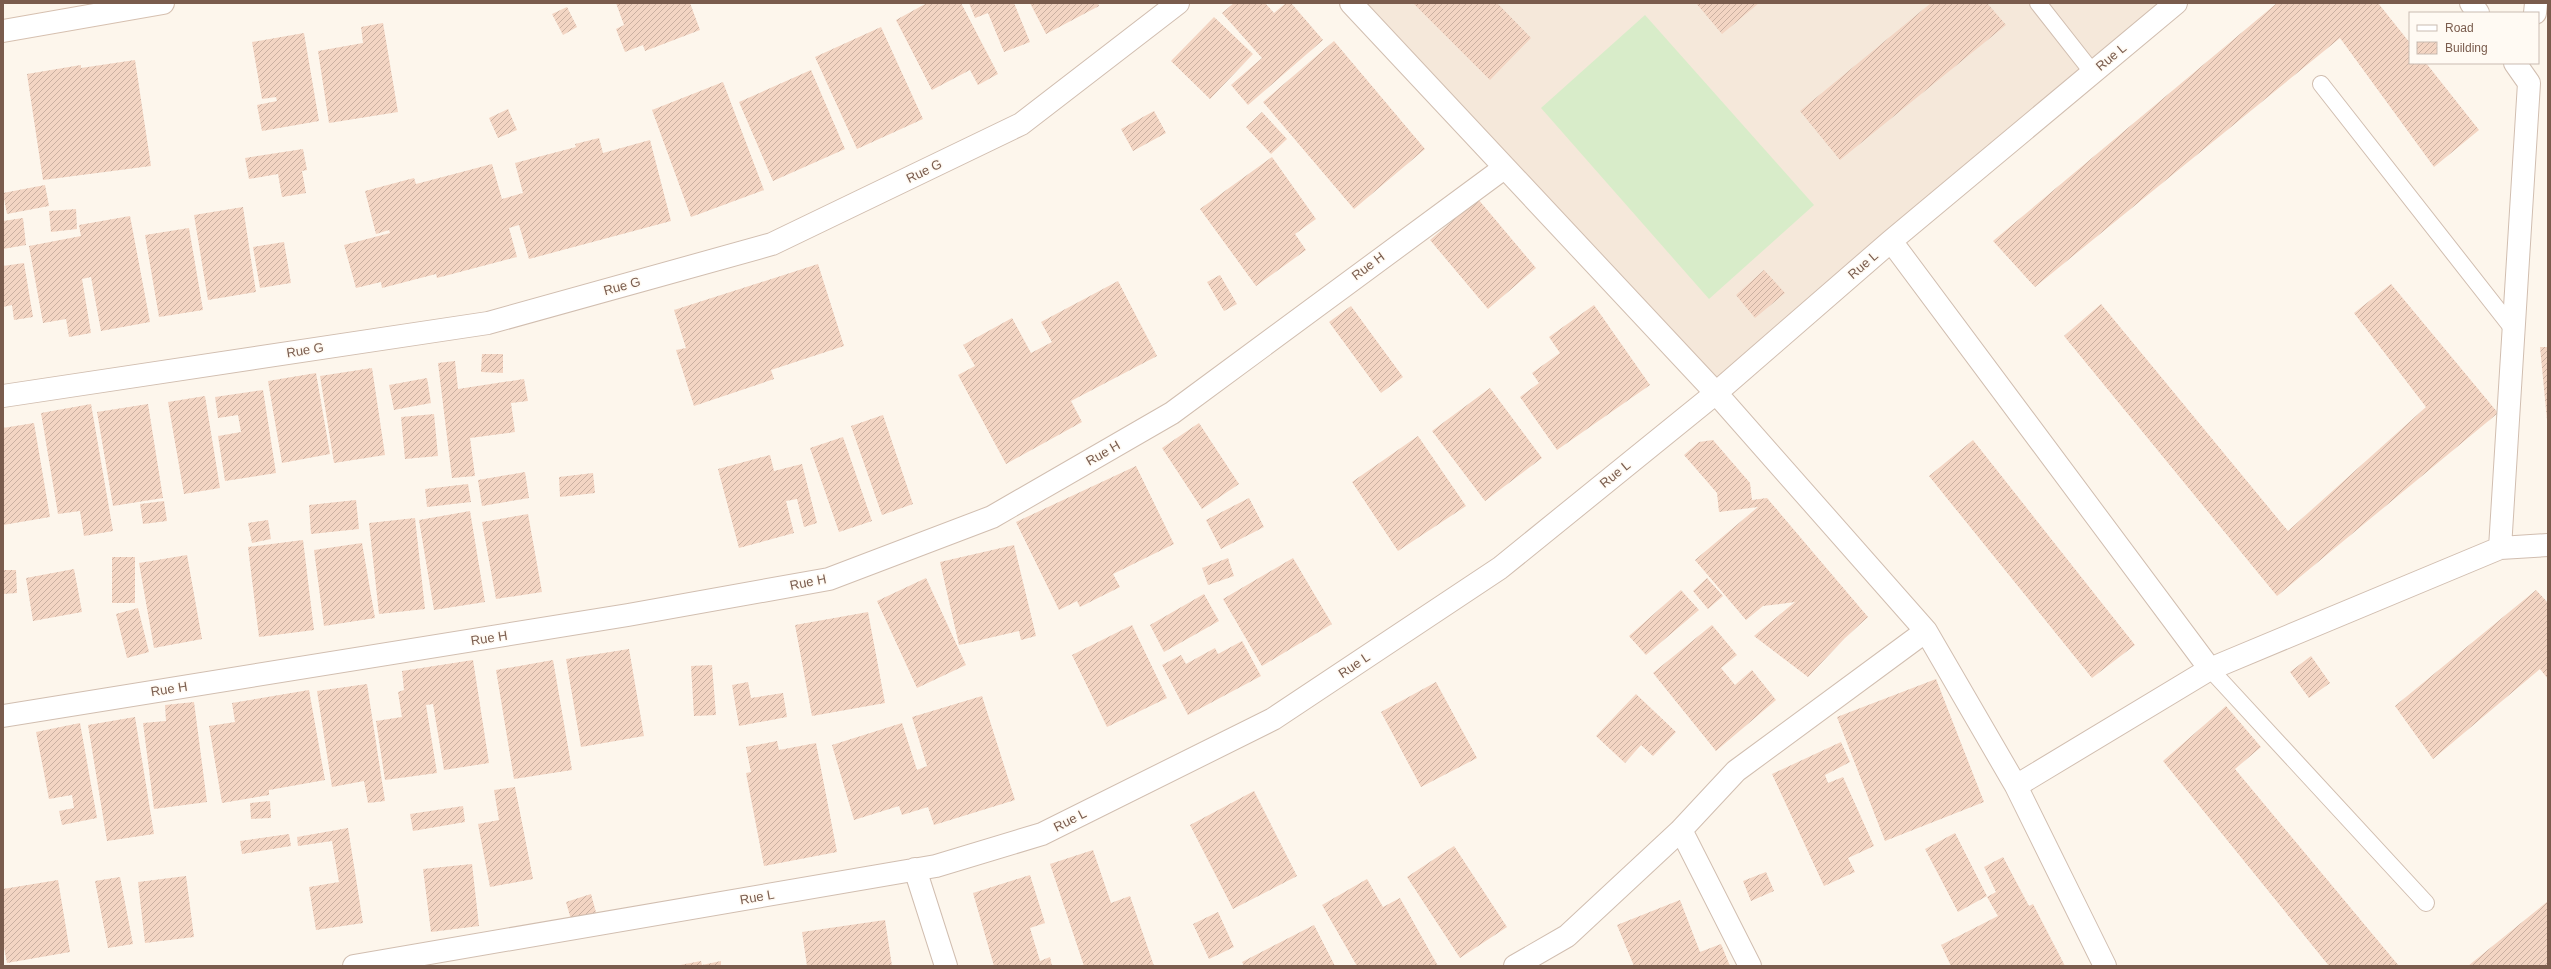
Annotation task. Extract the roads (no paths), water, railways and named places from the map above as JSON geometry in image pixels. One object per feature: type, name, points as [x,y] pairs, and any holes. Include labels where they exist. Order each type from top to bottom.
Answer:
[{"type":"street","points":[[3,31],[163,3]]},
{"type":"street","name":"Rue G","points":[[3,396],[488,323],[772,244],[1021,124],[1178,3]]},
{"type":"street","points":[[1351,3],[1504,168],[1716,392],[1926,631],[2016,786],[2105,966]]},
{"type":"street","name":"Rue L","points":[[354,966],[936,866],[1042,834],[1273,719],[1500,568],[1716,392],[1891,241],[2176,3]]},
{"type":"street","points":[[2471,3],[2477,12]]},
{"type":"street","points":[[2500,548],[2530,73],[2516,64]]},
{"type":"street","name":"Rue H","points":[[3,716],[613,618],[830,579],[992,518],[1172,413],[1504,168]]},
{"type":"street","points":[[1891,241],[2210,669]]},
{"type":"street","points":[[2016,786],[2210,669],[2500,548],[2548,545]]},
{"type":"street","points":[[1515,966],[1567,936],[1681,830],[1736,770],[1926,631]]},
{"type":"street","points":[[1681,830],[1750,966]]},
{"type":"street","points":[[915,869],[946,966]]},
{"type":"lane","points":[[2038,3],[2093,72]]},
{"type":"lane","points":[[2321,84],[2513,329]]},
{"type":"lane","points":[[2210,669],[2426,903]]}]
